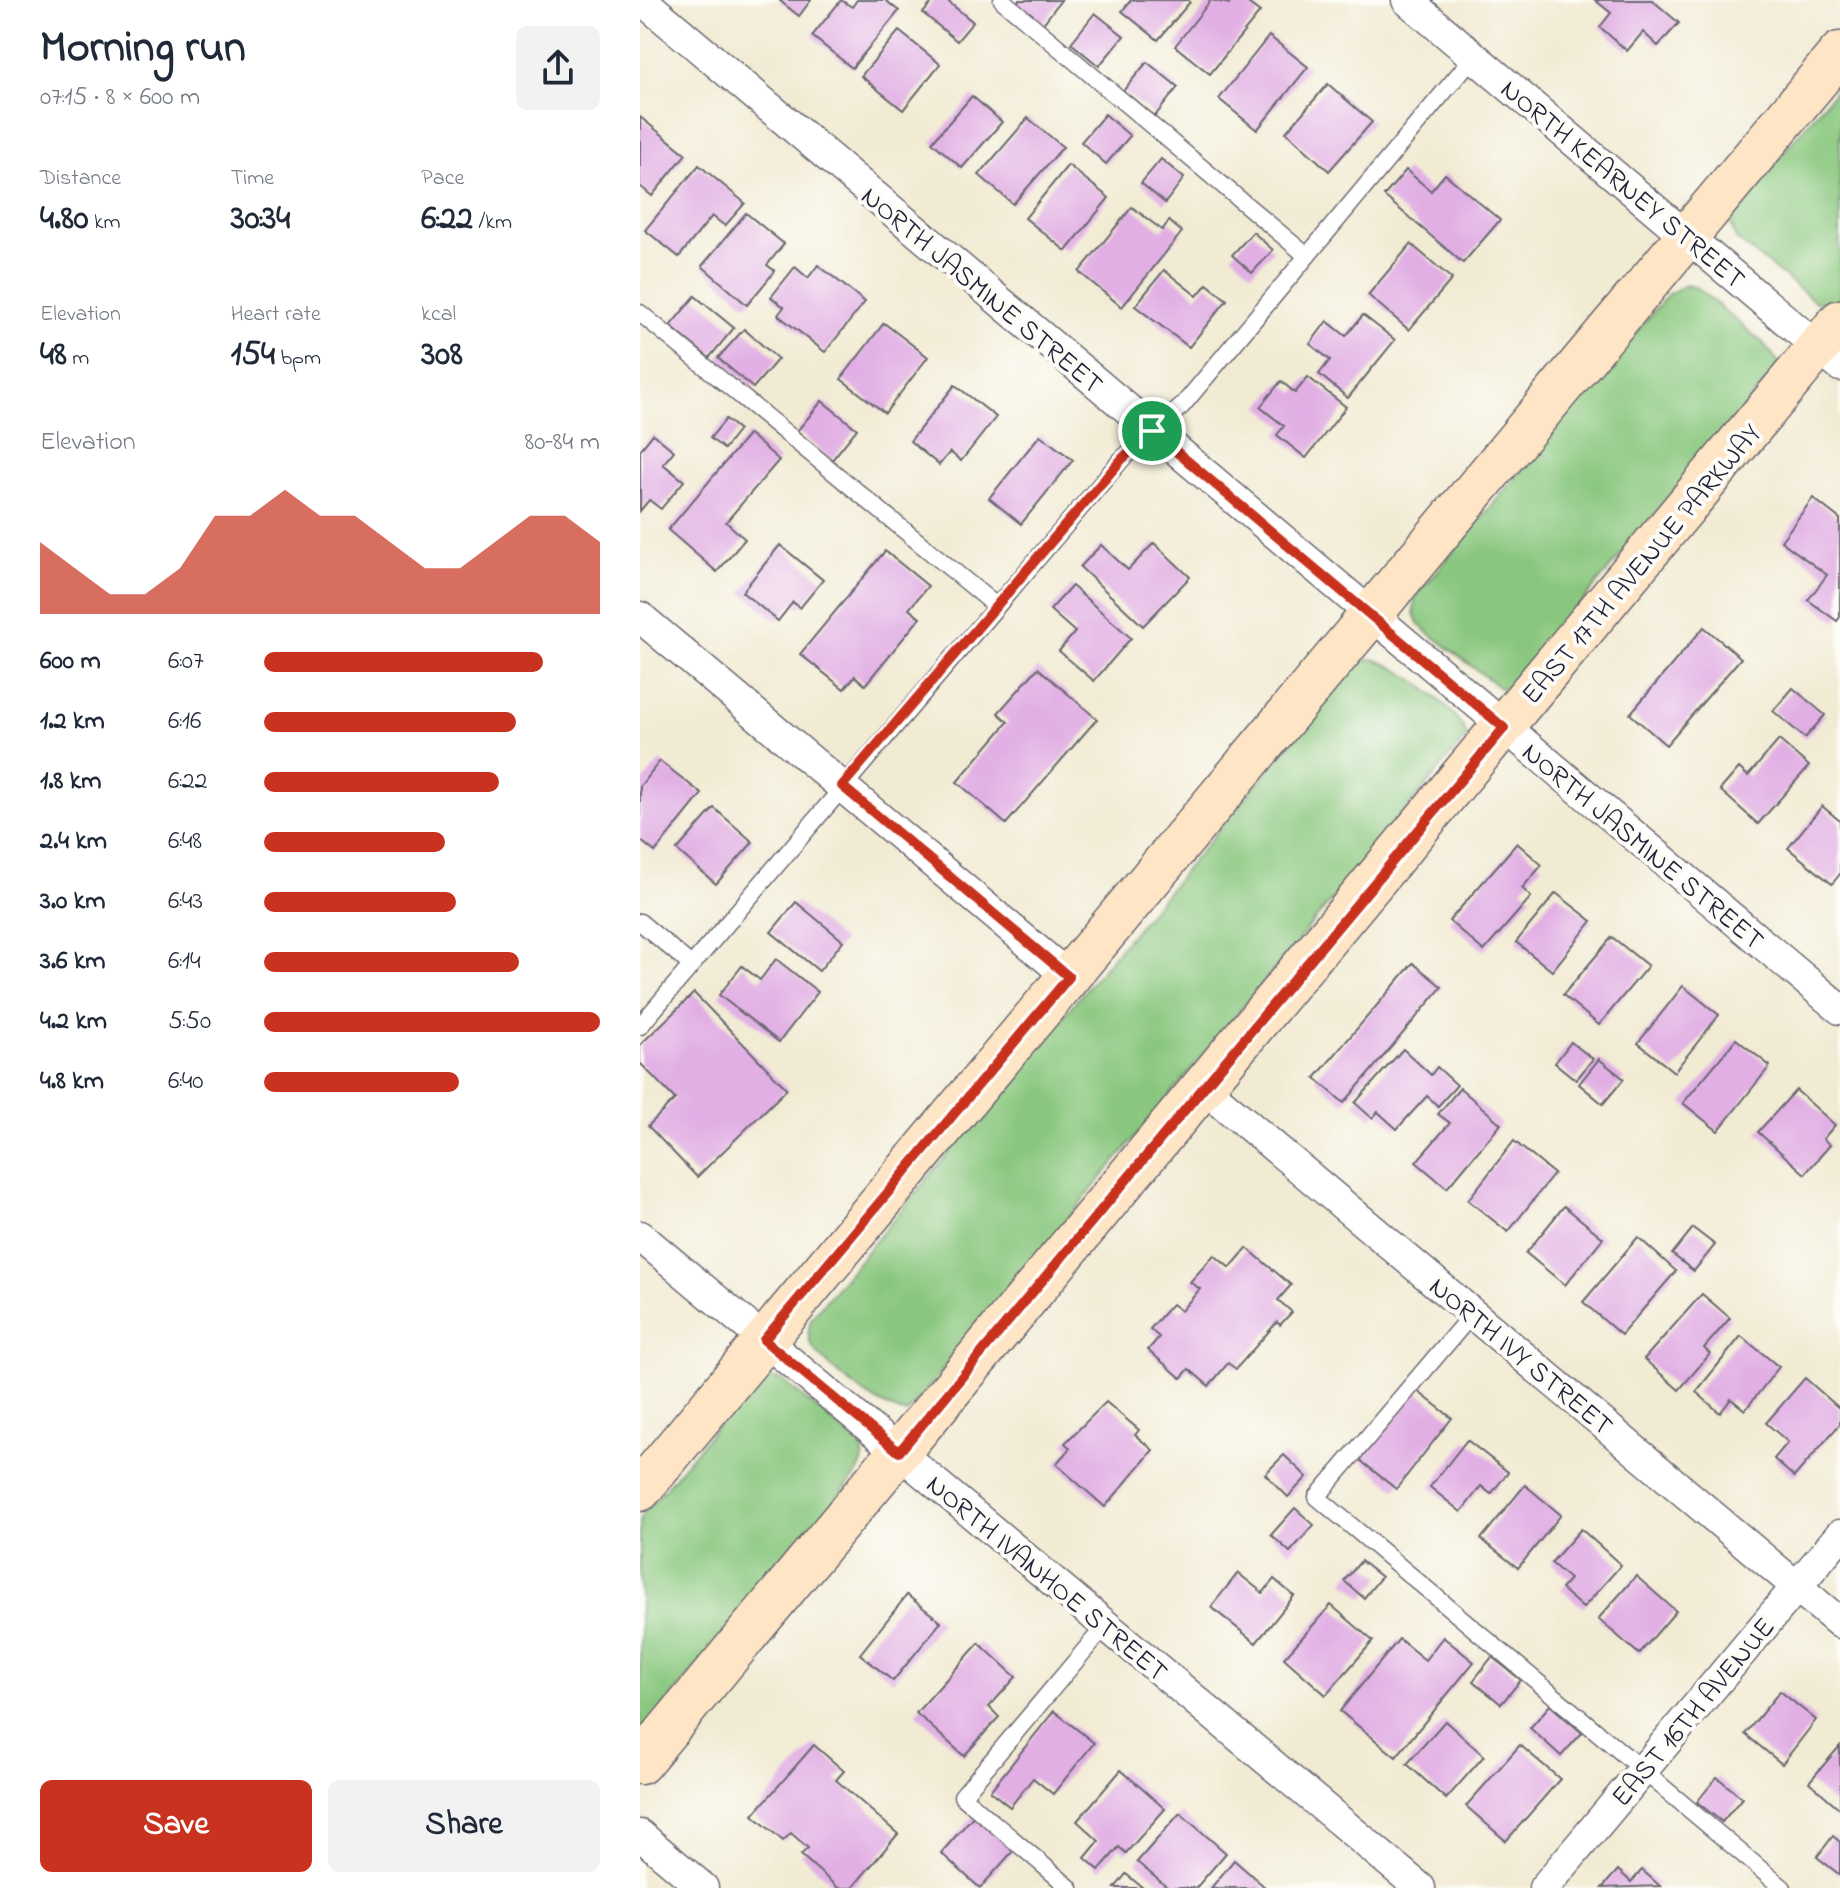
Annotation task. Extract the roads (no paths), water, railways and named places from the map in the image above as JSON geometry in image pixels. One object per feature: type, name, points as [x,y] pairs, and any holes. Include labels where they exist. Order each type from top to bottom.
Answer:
[{"type":"main road","points":[[640,1490],[1840,53]]},
{"type":"main road","name":"EAST 17TH AVENUE PARKWAY","points":[[640,1763],[1504,728],[1833,345]]},
{"type":"street","name":"NORTH JASMINE STREET","points":[[642,0],[1840,1009]]},
{"type":"street","name":"NORTH KEARNEY STREET","points":[[1407,0],[1687,235],[1833,345]]},
{"type":"street","points":[[640,617],[1069,977]]},
{"type":"street","name":"NORTH IVY STREET","points":[[1203,1087],[1840,1623]]},
{"type":"street","name":"NORTH IVANHOE STREET","points":[[640,1236],[1420,1888]]},
{"type":"street","name":"EAST 16TH AVENUE","points":[[1544,1888],[1840,1535]]},
{"type":"street","points":[[640,1835],[703,1888]]},
{"type":"lane","points":[[1002,0],[1307,256]]},
{"type":"lane","points":[[640,1026],[1122,459],[1182,406],[1474,56]]},
{"type":"lane","points":[[640,313],[995,605]]},
{"type":"lane","points":[[640,922],[691,965]]},
{"type":"lane","points":[[1472,1314],[1317,1497],[1783,1888]]},
{"type":"lane","points":[[1070,1888],[962,1796],[1106,1625]]}]
